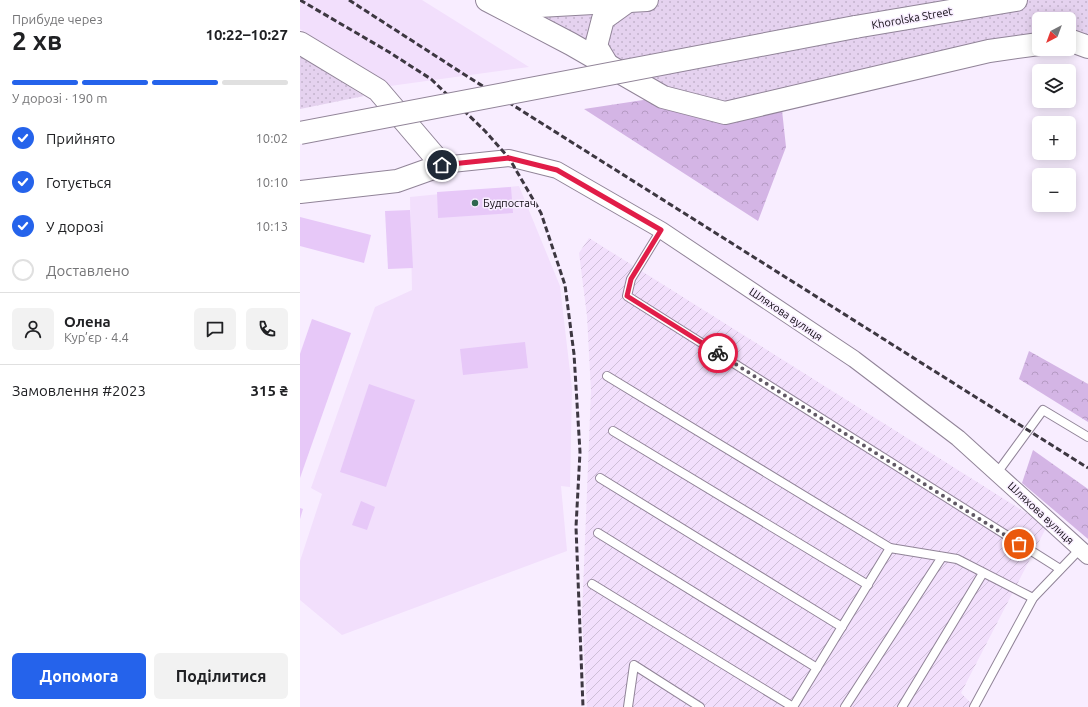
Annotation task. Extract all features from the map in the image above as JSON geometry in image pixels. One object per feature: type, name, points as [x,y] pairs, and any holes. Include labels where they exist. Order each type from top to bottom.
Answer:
[{"type":"street","points":[[495,4],[637,0]]},
{"type":"street","points":[[608,66],[596,46],[603,19],[637,0]]},
{"type":"street","name":"Khorolska Street","points":[[300,133],[855,28],[1016,0]]},
{"type":"street","points":[[495,4],[663,97],[725,113],[989,51],[1032,45]]},
{"type":"street","points":[[300,43],[378,90],[442,165],[397,181],[300,192]]},
{"type":"street","points":[[1076,43],[1088,47]]},
{"type":"street","name":"Шляхова вулиця","points":[[442,165],[509,158],[557,170],[661,230],[854,359],[958,438],[1084,553]]},
{"type":"lane","points":[[661,230],[631,279],[627,296],[1060,570]]},
{"type":"lane","points":[[608,376],[890,548],[957,559],[1033,598]]},
{"type":"lane","points":[[997,473],[1043,410],[1088,437]]},
{"type":"lane","points":[[613,431],[868,585]]},
{"type":"lane","points":[[600,478],[842,627]]},
{"type":"lane","points":[[598,533],[817,668]]},
{"type":"lane","points":[[592,584],[793,707],[890,548]]},
{"type":"lane","points":[[974,707],[1033,598],[1060,570],[1084,553]]},
{"type":"lane","points":[[845,707],[942,557]]},
{"type":"lane","points":[[902,707],[983,572]]},
{"type":"lane","points":[[628,707],[634,665],[700,707]]},
{"type":"shaded area","points":[[300,0],[422,0],[529,67],[390,86],[300,29]]},
{"type":"shaded area","points":[[647,0],[1088,0],[1088,47],[1076,43],[1076,12],[1032,12],[1032,46],[725,113],[663,97],[503,8]]},
{"type":"shaded area","points":[[300,56],[364,96],[300,109]]},
{"type":"shaded area","name":"Будпостач","points":[[519,186],[560,286],[572,389],[570,487],[561,486],[567,551],[342,635],[300,600],[300,561],[322,494],[311,488],[375,307],[412,290],[410,197]]},
{"type":"shaded area","points":[[589,238],[1047,526],[961,693],[975,707],[587,707],[582,615],[591,391],[587,316],[579,253]]},
{"type":"green space","points":[[663,97],[725,113],[781,101],[786,147],[758,221],[584,109]]},
{"type":"green space","points":[[1029,351],[1088,384],[1088,422],[1019,379]]},
{"type":"green space","points":[[1033,450],[1088,489],[1088,539],[1022,483]]},
{"type":"building","name":"Будпостач","points":[[511,187],[513,213],[438,218],[437,192]]},
{"type":"building","points":[[410,210],[413,268],[388,269],[385,211]]},
{"type":"building","points":[[300,217],[371,235],[364,263],[300,246]]},
{"type":"building","points":[[312,319],[351,333],[300,478],[300,354]]},
{"type":"building","points":[[525,342],[528,368],[463,375],[460,349]]},
{"type":"building","points":[[369,384],[415,400],[386,487],[340,472]]},
{"type":"building","points":[[361,501],[375,507],[367,530],[352,525]]},
{"type":"building","points":[[300,508],[303,509],[300,519]]},
{"type":"railway","points":[[300,0],[389,52],[431,79],[485,131],[509,158],[541,213],[565,285],[574,354],[580,452],[576,527],[583,707]]},
{"type":"railway","points":[[349,0],[462,73],[1088,468]]},
{"type":"way so far","points":[[718,353],[1019,544]]},
{"type":"place","name":"Будпостач","points":[[475,203]]},
{"type":"route","points":[[442,165],[509,158],[557,170],[661,230],[631,279],[627,296],[718,353]]}]
